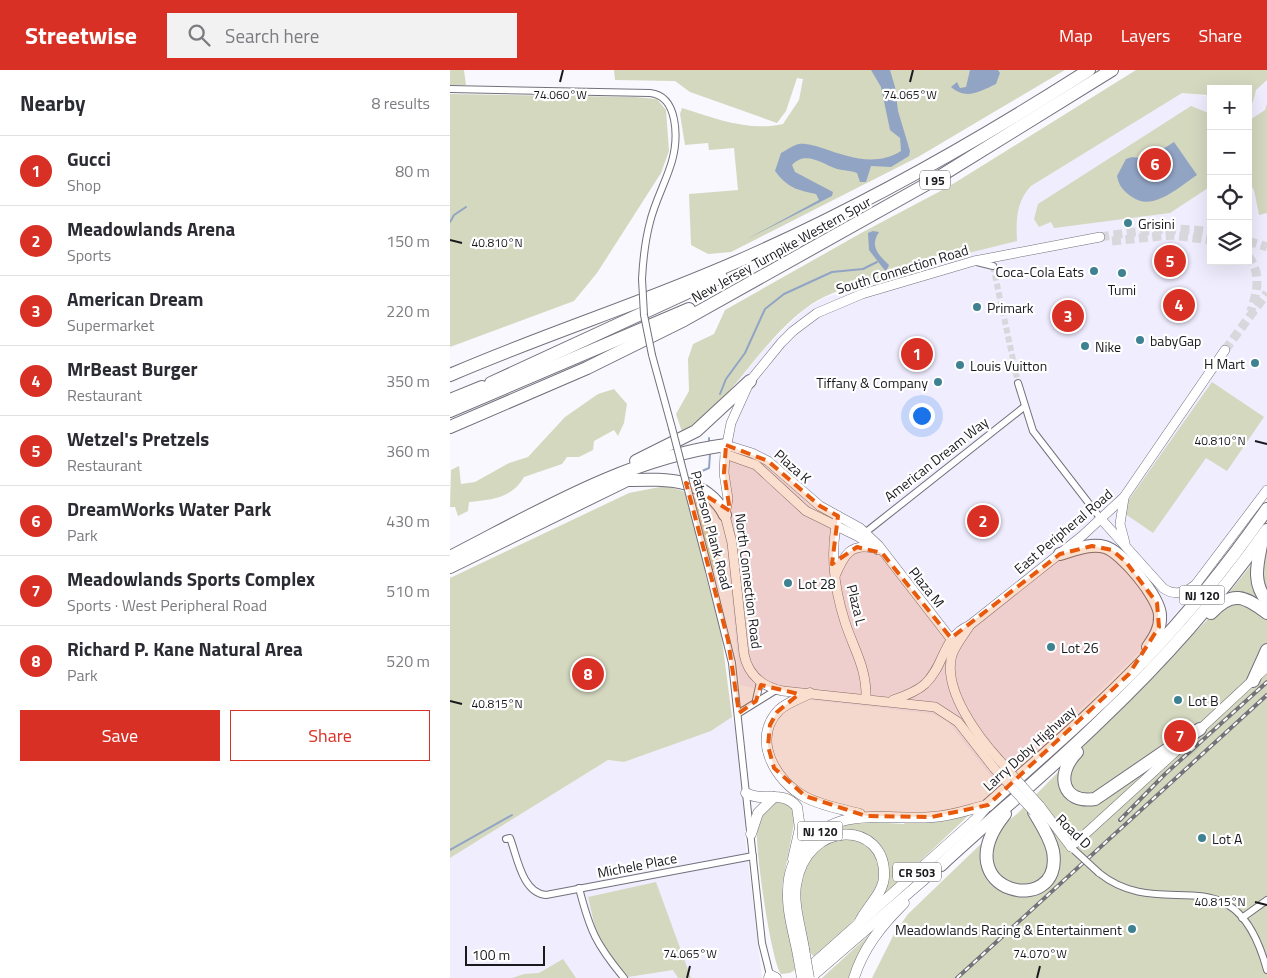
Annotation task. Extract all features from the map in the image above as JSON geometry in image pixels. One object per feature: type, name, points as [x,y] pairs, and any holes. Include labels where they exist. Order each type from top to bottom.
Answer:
[{"type":"highway","name":"New Jersey Turnpike Western Spur","points":[[450,376],[529,342],[704,276],[780,242],[917,172],[1089,70]]},
{"type":"highway","name":"New Jersey Turnpike Western Spur","points":[[450,427],[632,347],[753,282],[934,180],[1112,70]]},
{"type":"highway","points":[[450,400],[487,385],[696,289],[762,256],[780,242]]},
{"type":"highway","points":[[450,411],[753,282]]},
{"type":"highway","points":[[590,486],[608,474],[689,435],[750,381]]},
{"type":"highway","points":[[450,568],[628,480],[658,467],[715,450]]},
{"type":"highway","points":[[450,557],[590,486],[636,467],[715,450]]},
{"type":"highway","points":[[628,480],[665,479],[687,483],[711,496],[724,515]]},
{"type":"highway","name":"Larry Doby Highway","points":[[988,805],[1072,730],[1129,674],[1191,607],[1267,509]]},
{"type":"highway","points":[[1265,532],[1256,575],[1266,611]]},
{"type":"highway","name":"Larry Doby Highway","points":[[941,864],[1102,720],[1177,642],[1265,532]]},
{"type":"highway","points":[[1060,554],[1092,546],[1112,550],[1126,562],[1155,600],[1160,614],[1159,627],[1129,674]]},
{"type":"highway","points":[[1177,642],[1228,599],[1246,599],[1266,611]]},
{"type":"highway","points":[[1253,681],[1267,650]]},
{"type":"highway","points":[[1102,720],[1064,769],[1066,786],[1070,792],[1081,799],[1092,800],[1102,796],[1168,749],[1200,729]]},
{"type":"highway","points":[[1037,779],[1004,814],[996,826],[989,844],[990,870],[998,882],[1009,889],[1021,891],[1033,889],[1046,880],[1050,873],[1052,850],[1037,809]]},
{"type":"main road","points":[[810,693],[788,703],[775,716],[768,740],[772,763],[786,783],[805,796],[866,816]]},
{"type":"main road","points":[[746,792],[757,797],[781,796],[792,801],[800,814],[800,828],[791,870]]},
{"type":"main road","points":[[751,834],[758,813],[774,796]]},
{"type":"main road","name":"Larry Doby Highway","points":[[802,978],[801,952],[788,894],[791,870],[802,850],[822,830],[844,819],[866,816],[932,817],[988,805]]},
{"type":"main road","name":"CR 503","points":[[797,978],[975,820],[988,805]]},
{"type":"main road","points":[[810,978],[801,952],[795,897],[798,877],[810,852],[820,842],[831,836],[848,834],[865,840],[874,848],[882,862],[884,878],[882,887],[866,909],[859,923]]},
{"type":"main road","name":"Larry Doby Highway","points":[[854,978],[865,950],[880,929],[941,864]]},
{"type":"main road","name":"CR 503","points":[[810,978],[941,864]]},
{"type":"street","name":"Paterson Plank Road","points":[[450,89],[650,93],[665,99],[671,107],[674,119],[674,153],[650,222],[642,279],[644,315],[652,356],[731,656],[764,951],[772,977]]},
{"type":"street","name":"South Connection Road","points":[[750,381],[789,334],[825,308],[899,282],[974,261],[1098,240]]},
{"type":"street","points":[[974,261],[993,266]]},
{"type":"street","name":"East Peripheral Road","points":[[891,701],[912,693],[926,683],[936,669],[951,639],[960,630],[970,625],[1060,554],[1124,497],[1225,350]]},
{"type":"street","name":"North Connection Road","points":[[750,381],[734,416],[715,450],[724,473],[728,499],[724,515],[732,543],[745,660],[751,672],[760,682],[776,690],[891,701]]},
{"type":"street","points":[[1018,382],[1032,431],[1101,518],[1163,588],[1174,593],[1188,590],[1196,584],[1267,490]]},
{"type":"street","name":"American Dream Way","points":[[866,532],[1024,407]]},
{"type":"street","name":"Plaza K","points":[[715,450],[752,453],[768,461],[820,506],[838,516]]},
{"type":"street","name":"Plaza K","points":[[715,450],[756,465],[806,511],[836,525]]},
{"type":"street","points":[[1124,497],[1120,524],[1125,544]]},
{"type":"street","name":"Plaza M","points":[[838,516],[866,532],[880,546],[879,551]]},
{"type":"street","name":"Plaza L","points":[[838,516],[832,546],[836,574],[845,622],[865,671],[866,699]]},
{"type":"street","name":"Plaza M","points":[[836,525],[879,551],[951,639]]},
{"type":"street","points":[[836,574],[844,557],[854,548],[864,546],[879,551]]},
{"type":"street","name":"Road D","points":[[970,625],[952,655],[954,691],[998,765]]},
{"type":"street","points":[[1073,848],[1267,667]]},
{"type":"street","points":[[756,701],[760,682]]},
{"type":"street","points":[[738,713],[776,690]]},
{"type":"street","name":"Road D","points":[[891,701],[929,705],[945,712],[961,725],[1073,848],[1099,873],[1118,885],[1136,892],[1205,896],[1226,904],[1242,918]]},
{"type":"street","name":"Michele Place","points":[[506,839],[510,838],[528,885],[536,892],[546,894],[753,856]]},
{"type":"street","points":[[579,888],[588,923],[596,943],[624,978]]},
{"type":"street","points":[[1267,900],[1242,918],[1250,928],[1267,970]]},
{"type":"highlighted area","points":[[726,445],[768,461],[820,506],[838,516],[832,564],[857,547],[882,553],[951,638],[1060,554],[1092,546],[1112,550],[1126,562],[1157,603],[1159,627],[1129,674],[988,805],[932,817],[866,816],[805,796],[774,768],[768,746],[770,725],[777,712],[799,694],[761,685],[756,701],[739,713],[728,640],[686,483],[730,511],[724,473]]},
{"type":"shaded area","points":[[1267,80],[1267,495],[1214,568],[1161,631],[998,785],[948,722],[933,714],[810,700],[740,685],[720,464],[725,436],[733,409],[733,387],[766,347],[806,308],[824,298],[932,262],[967,255],[1016,222],[1021,197],[1031,186],[1182,92],[1207,97],[1207,265],[1252,265],[1252,103],[1256,90]]},
{"type":"shaded area","points":[[732,717],[743,757],[745,837],[762,978],[526,978],[524,974],[512,978],[450,978],[450,858],[608,760],[624,762],[711,731]]},
{"type":"green space","points":[[450,70],[464,70],[466,85],[450,85]]},
{"type":"green space","points":[[614,70],[1065,70],[918,157],[731,252],[708,254],[691,245],[689,194],[738,190],[734,148],[709,150],[708,143],[685,145],[680,114],[682,108],[732,123],[757,126],[783,124],[799,100],[803,79],[797,78],[786,111],[777,123],[690,92],[675,81],[615,80]]},
{"type":"green space","points":[[1136,70],[1267,70],[1267,80],[1256,90],[1252,103],[1252,85],[1207,85],[1207,96],[1182,93],[1031,186],[1022,198],[1018,212],[1017,241],[952,257],[950,253],[930,257],[928,265],[864,282],[818,300],[780,331],[713,409],[682,432],[676,414],[689,391],[688,359],[693,344],[714,334],[725,310],[863,232],[948,187]]},
{"type":"green space","points":[[450,94],[657,99],[666,110],[669,151],[661,173],[597,273],[574,301],[450,347]]},
{"type":"green space","points":[[1267,104],[1267,213],[1259,215],[1252,187],[1252,118],[1265,110]]},
{"type":"green space","points":[[1191,106],[1207,112],[1207,189],[1170,213],[1054,228],[1051,222],[1039,227],[1034,219],[1038,204]]},
{"type":"green space","points":[[1212,382],[1264,417],[1227,471],[1206,458],[1153,533],[1121,511]]},
{"type":"green space","points":[[614,389],[627,404],[624,423],[618,436],[614,430],[594,441],[593,450],[579,457],[567,457],[562,464],[524,477],[514,489],[501,497],[469,502],[468,511],[458,516],[455,507],[450,507],[451,470],[459,466],[461,484],[475,482],[509,463],[528,457],[565,417],[598,394]]},
{"type":"green space","points":[[665,486],[683,491],[704,504],[716,544],[718,568],[705,573],[721,632],[732,717],[711,731],[624,762],[608,760],[450,858],[450,578],[629,493]]},
{"type":"green space","points":[[1267,545],[1267,978],[872,978],[894,934],[908,914],[986,839],[1018,813],[1208,619]]},
{"type":"green space","points":[[777,802],[792,806],[795,818],[782,887],[795,970],[790,973],[781,974],[777,965],[769,929],[757,845],[758,825],[762,811]]},
{"type":"green space","points":[[970,814],[876,903],[886,863],[860,836],[854,833],[837,831],[826,834],[835,829],[854,824],[904,824],[905,822]]},
{"type":"green space","points":[[842,838],[859,842],[869,847],[875,856],[881,877],[872,898],[843,931],[815,958],[809,951],[801,910],[801,882],[804,869],[810,858],[820,847]]},
{"type":"green space","points":[[656,882],[691,978],[678,978],[673,970],[628,977],[599,944],[588,897]]},
{"type":"green space","points":[[869,935],[850,978],[822,978]]},
{"type":"green space","points":[[563,959],[576,978],[512,978],[524,974],[539,973]]},
{"type":"water","points":[[871,70],[890,70],[895,87],[898,111],[910,151],[909,156],[891,167],[871,166],[866,182],[860,182],[857,173],[852,171],[837,169],[808,158],[797,161],[792,165],[795,172],[833,192],[832,196],[747,239],[819,200],[816,194],[797,189],[788,184],[775,171],[781,153],[794,145],[807,144],[817,146],[842,155],[862,159],[881,159],[901,151],[900,138],[890,130],[881,87]]},
{"type":"water","points":[[970,70],[998,70],[1000,73],[996,84],[978,92],[967,94],[951,87],[957,82],[960,88],[966,87]]},
{"type":"water","points":[[1174,142],[1197,175],[1166,196],[1148,202],[1132,197],[1124,190],[1117,176],[1126,159],[1132,157],[1147,159]]},
{"type":"water","points":[[873,231],[879,232],[876,237],[875,246],[876,250],[889,265],[886,272],[869,250],[868,233]]},
{"type":"waterway","points":[[450,222],[454,215],[466,207]]},
{"type":"waterway","points":[[720,394],[726,379],[745,353],[765,309],[784,294],[832,272],[863,269],[877,262]]},
{"type":"waterway","points":[[709,438],[709,444]]},
{"type":"waterway","points":[[702,471],[709,468],[710,454]]},
{"type":"waterway","points":[[450,850],[512,815]]},
{"type":"tunnel","points":[[1100,237],[1169,229],[1207,231]]},
{"type":"tunnel","points":[[1112,241],[1171,235],[1207,240]]},
{"type":"tunnel","points":[[1252,242],[1267,247]]},
{"type":"tunnel","points":[[1251,311],[1257,283],[1257,276],[1252,263]]},
{"type":"tunnel","points":[[993,266],[1018,383]]},
{"type":"tunnel","points":[[1225,350],[1267,293]]},
{"type":"railway","points":[[1120,820],[1165,774],[1267,682]]},
{"type":"railway","points":[[957,978],[1267,695]]},
{"type":"place","name":"DreamWorks Water Park","points":[[1155,164]]},
{"type":"place","name":"Grisini","points":[[1128,223]]},
{"type":"place","name":"Wetzel's Pretzels","points":[[1170,261]]},
{"type":"place","name":"Coca-Cola Eats","points":[[1094,271]]},
{"type":"place","name":"Tumi","points":[[1122,273]]},
{"type":"place","name":"MrBeast Burger","points":[[1179,305]]},
{"type":"place","name":"Primark","points":[[977,307]]},
{"type":"place","name":"American Dream","points":[[1068,316]]},
{"type":"place","name":"babyGap","points":[[1140,340]]},
{"type":"place","name":"Nike","points":[[1085,346]]},
{"type":"place","name":"Gucci","points":[[917,354]]},
{"type":"place","name":"H Mart","points":[[1255,363]]},
{"type":"place","name":"Louis Vuitton","points":[[960,365]]},
{"type":"place","name":"Tiffany & Company","points":[[938,382]]},
{"type":"place","name":"Meadowlands Arena","points":[[983,521]]},
{"type":"place","name":"Lot 28","points":[[788,583]]},
{"type":"place","name":"Lot 26","points":[[1051,647]]},
{"type":"place","name":"Richard P. Kane Natural Area","points":[[588,674]]},
{"type":"place","name":"Lot B","points":[[1178,700]]},
{"type":"place","name":"Meadowlands Sports Complex","points":[[1180,736]]},
{"type":"place","name":"Lot A","points":[[1202,838]]},
{"type":"place","name":"Meadowlands Racing & Entertainment","points":[[1132,929]]}]
